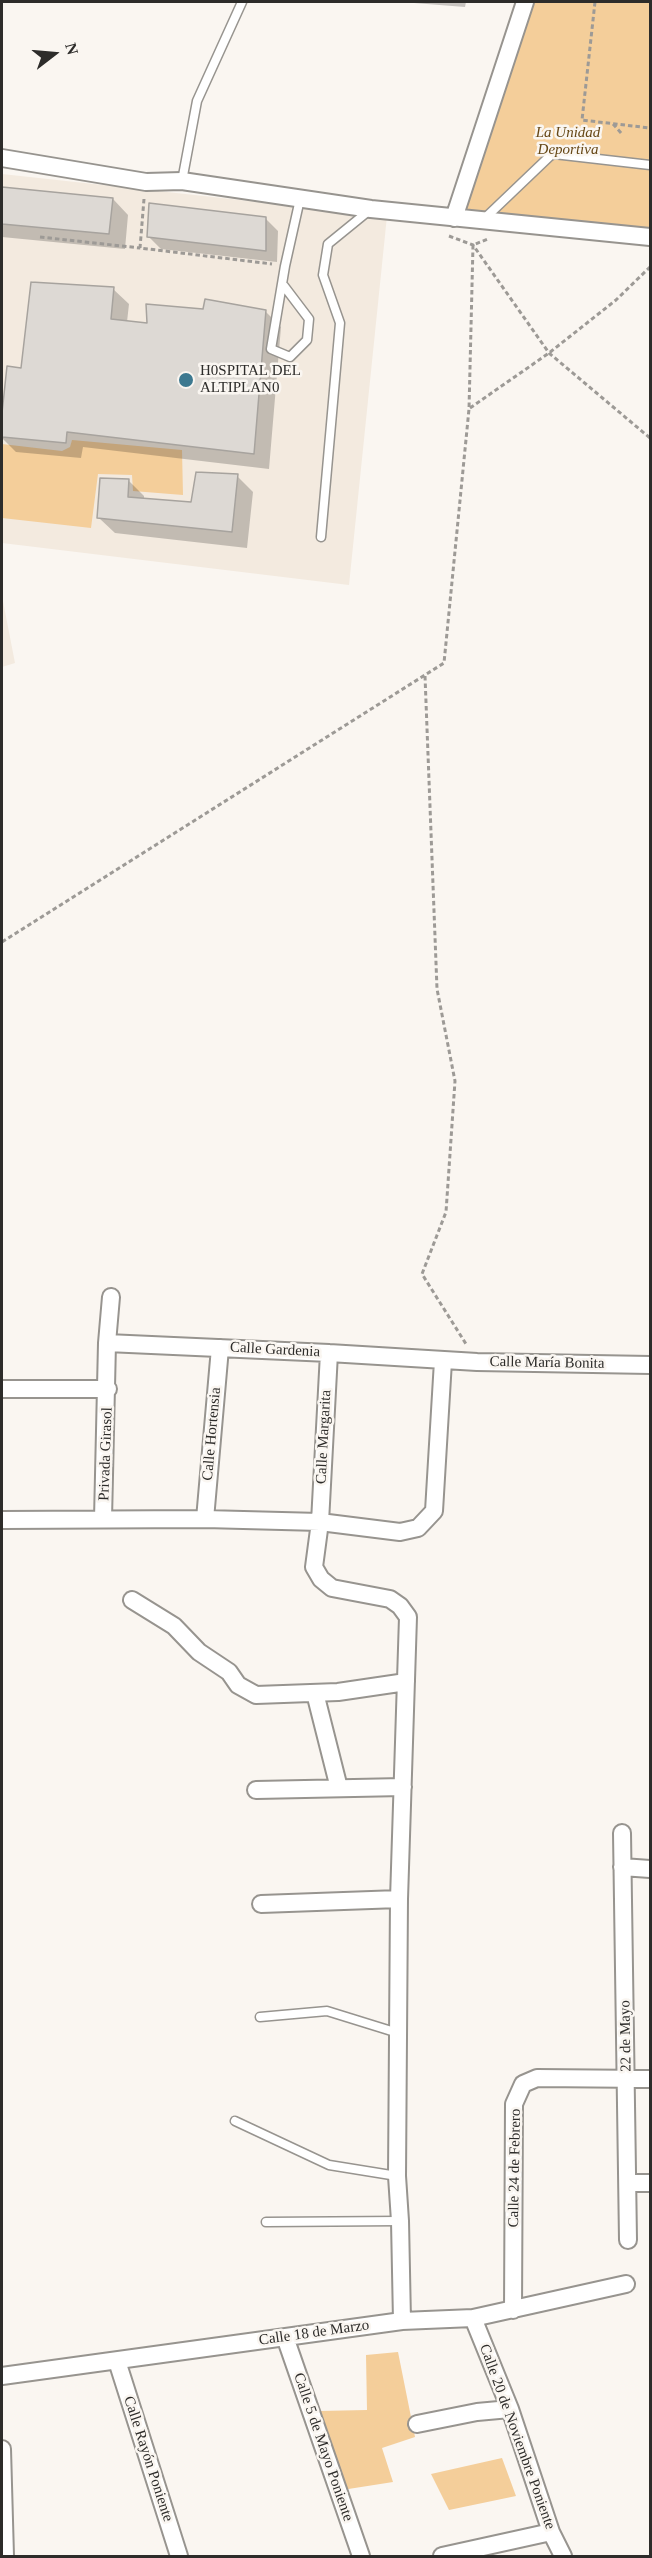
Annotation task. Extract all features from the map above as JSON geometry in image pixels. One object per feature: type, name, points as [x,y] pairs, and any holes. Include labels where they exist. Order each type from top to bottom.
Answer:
[{"type":"street","points":[[454,218],[525,2]]},
{"type":"street","points":[[2,158],[146,182],[182,180],[371,209],[651,237]]},
{"type":"street","name":"Privada Girasol","points":[[104,1520],[107,1343],[111,1297]]},
{"type":"street","name":"Calle Gardenia","points":[[107,1343],[329,1353],[443,1361]]},
{"type":"street","name":"Calle Hortensia","points":[[205,1519],[220,1348]]},
{"type":"street","name":"Calle Margarita","points":[[329,1353],[320,1522],[314,1567],[321,1579],[332,1588],[390,1599],[400,1606],[408,1617],[399,1899],[397,2176],[402,2321]]},
{"type":"street","points":[[2,1520],[205,1519],[320,1522],[400,1532],[418,1528],[434,1511],[443,1361]]},
{"type":"street","name":"Calle María Bonita","points":[[443,1361],[651,1365]]},
{"type":"street","points":[[2,1389],[108,1389]]},
{"type":"street","points":[[132,1600],[174,1626],[199,1652],[229,1672],[238,1685],[256,1695],[338,1692],[406,1682]]},
{"type":"street","points":[[315,1693],[339,1788]]},
{"type":"street","points":[[256,1790],[403,1787]]},
{"type":"street","name":"22 de Mayo","points":[[622,1833],[629,2183],[628,2240]]},
{"type":"street","points":[[622,1868],[651,1869]]},
{"type":"street","points":[[261,1904],[399,1899]]},
{"type":"street","name":"Calle 24 de Febrero","points":[[513,2310],[514,2104],[523,2084],[537,2078],[651,2079]]},
{"type":"street","points":[[629,2183],[651,2183]]},
{"type":"street","name":"Calle 18 de Marzo","points":[[2,2376],[402,2321],[473,2318],[626,2284]]},
{"type":"street","name":"Calle 20 de Noviembre Poniente","points":[[473,2318],[510,2409],[551,2532],[563,2556]]},
{"type":"street","name":"Calle 5 de Mayo Poniente","points":[[285,2337],[361,2556]]},
{"type":"street","name":"Calle Rayón Poniente","points":[[117,2361],[179,2556]]},
{"type":"street","points":[[417,2424],[477,2412],[510,2409]]},
{"type":"street","points":[[2,2449],[5,2556]]},
{"type":"street","points":[[442,2556],[551,2532]]},
{"type":"lane","points":[[182,180],[197,100],[242,2]]},
{"type":"lane","points":[[483,220],[554,154],[651,165]]},
{"type":"lane","points":[[284,286],[309,319],[307,340],[290,357],[271,349],[284,286],[285,266],[300,199]]},
{"type":"lane","points":[[321,537],[340,323],[323,275],[328,244],[371,209]]},
{"type":"lane","points":[[260,2017],[327,2012],[399,2033]]},
{"type":"lane","points":[[235,2121],[329,2165],[397,2176]]},
{"type":"lane","points":[[266,2222],[400,2221]]},
{"type":"path","points":[[596,2],[582,120],[651,128]]},
{"type":"path","points":[[613,124],[622,134]]},
{"type":"path","points":[[140,248],[146,182]]},
{"type":"path","points":[[40,237],[285,266]]},
{"type":"path","points":[[473,245],[493,237]]},
{"type":"path","points":[[473,245],[549,353],[651,438]]},
{"type":"path","points":[[2,942],[444,663],[469,409],[473,245]]},
{"type":"path","points":[[469,409],[549,353],[616,300],[651,267]]},
{"type":"path","points":[[425,676],[437,989],[454,1081],[446,1212],[422,1274],[477,1362]]},
{"type":"shaded area","name":"H0SPITAL DEL ALTIPLAN0","points":[[2,174],[387,216],[349,585],[2,543]]},
{"type":"shaded area","points":[[2,596],[15,663],[2,667]]},
{"type":"green space","name":"La Unidad Deportiva","points":[[528,2],[650,2],[650,233],[459,212]]},
{"type":"green space","points":[[72,440],[182,450],[183,495],[133,491],[132,475],[98,474],[91,528],[2,518],[2,444],[62,451],[70,447]]},
{"type":"green space","points":[[398,2352],[415,2437],[382,2448],[393,2482],[342,2490],[319,2411],[367,2410],[366,2355]]},
{"type":"green space","points":[[502,2458],[516,2496],[449,2510],[431,2474]]},
{"type":"building","points":[[2,187],[113,198],[109,234],[2,224]]},
{"type":"building","points":[[149,203],[266,217],[266,251],[147,237]]},
{"type":"building","points":[[31,282],[114,287],[111,319],[147,323],[146,304],[203,309],[205,299],[266,310],[254,454],[67,432],[66,443],[2,437],[7,366],[21,368]]},
{"type":"building","points":[[196,472],[238,474],[232,532],[97,518],[100,478],[129,479],[128,497],[191,502]]},
{"type":"place","name":"H0SPITAL DEL ALTIPLAN0","points":[[186,380]]}]
